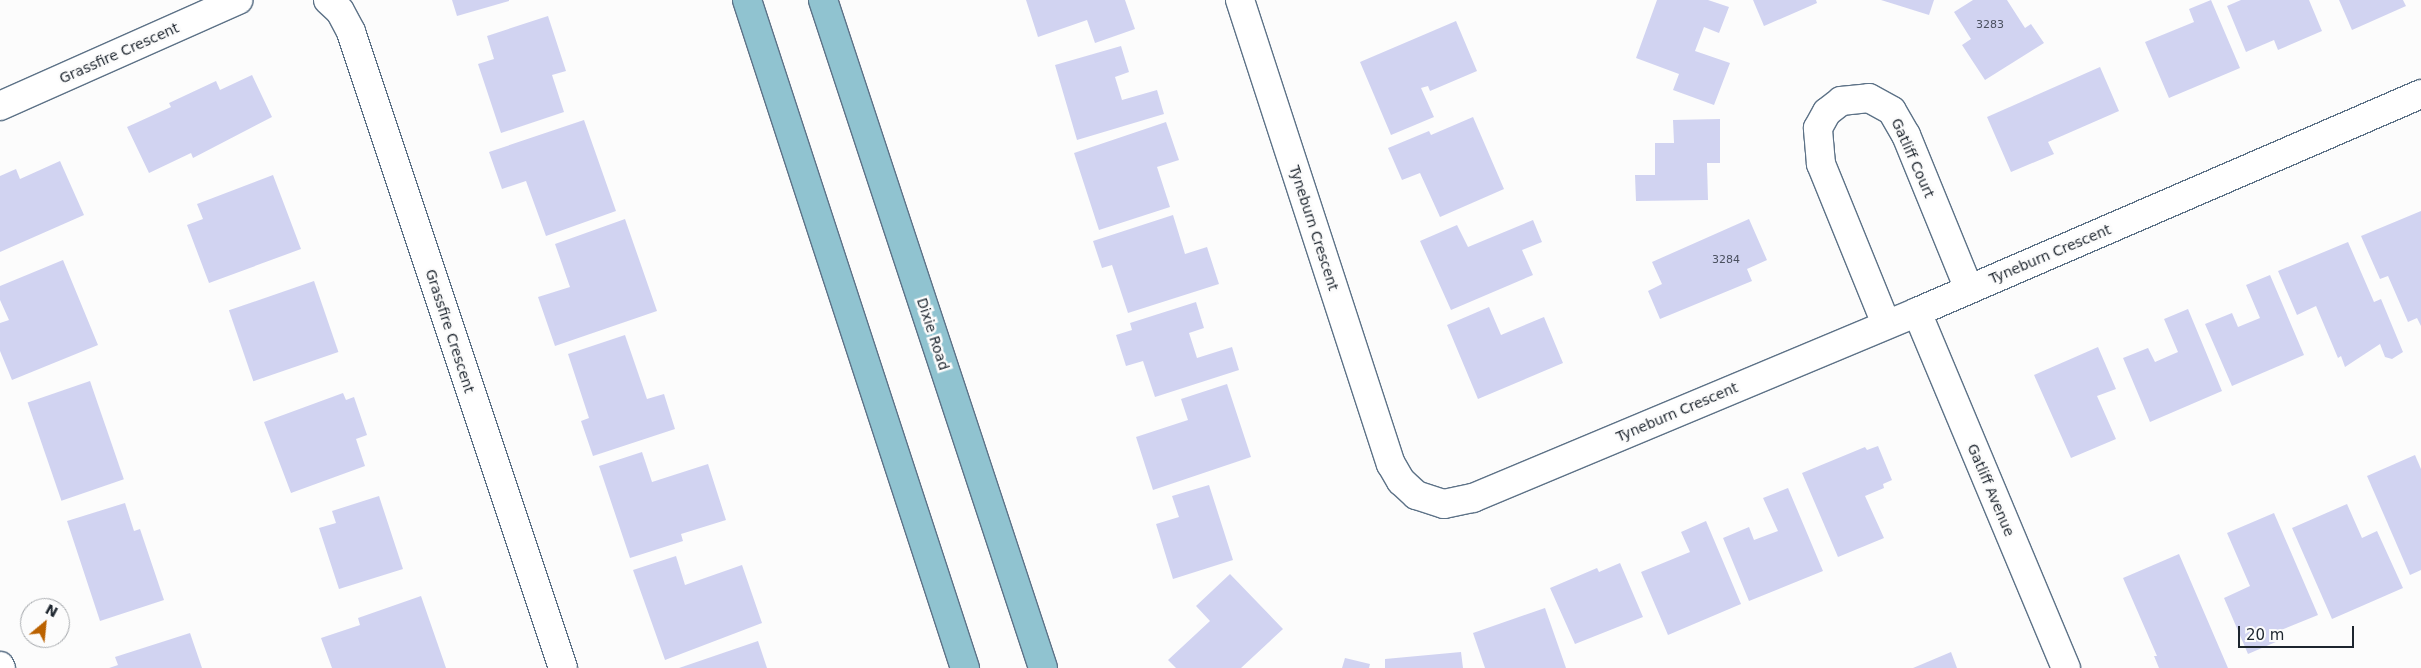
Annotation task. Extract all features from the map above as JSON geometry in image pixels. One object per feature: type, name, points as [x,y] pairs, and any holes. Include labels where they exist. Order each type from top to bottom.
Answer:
[{"type":"main road","points":[[747,0],[965,668]]},
{"type":"main road","name":"Dixie Road","points":[[823,0],[1043,668]]},
{"type":"street","name":"Grassfire Crescent","points":[[0,106],[238,0]]},
{"type":"street","name":"Grassfire Crescent","points":[[328,0],[340,11],[351,32],[563,668]]},
{"type":"street","name":"Tyneburn Crescent","points":[[1240,0],[1391,464],[1401,481],[1416,495],[1444,504],[1464,502],[1917,312],[2421,94]]},
{"type":"street","name":"Gatliff Court","points":[[1886,324],[1821,164],[1818,128],[1827,112],[1841,101],[1868,98],[1892,111],[1906,135],[1969,289]]},
{"type":"street","name":"Gatliff Avenue","points":[[1917,312],[2066,668]]},
{"type":"building","points":[[452,0],[509,0],[509,1],[457,16]]},
{"type":"building","points":[[1026,0],[1125,0],[1135,29],[1095,43],[1087,20],[1038,37]]},
{"type":"building","points":[[1657,0],[1708,0],[1729,7],[1719,33],[1704,27],[1695,51],[1730,63],[1714,105],[1673,90],[1679,74],[1636,58]]},
{"type":"building","points":[[1753,0],[1816,0],[1817,3],[1764,26]]},
{"type":"building","points":[[1881,0],[1934,0],[1929,15]]},
{"type":"building","points":[[1973,0],[2007,0],[2025,28],[2031,24],[2044,43],[1985,80],[1962,45],[1971,39],[1954,12]]},
{"type":"building","points":[[2211,0],[2240,68],[2169,98],[2145,42],[2194,22],[2189,9]]},
{"type":"building","points":[[2241,0],[2309,0],[2322,31],[2278,50],[2274,40],[2246,52],[2227,6]]},
{"type":"building","points":[[2339,0],[2403,0],[2406,6],[2352,30]]},
{"type":"building","points":[[548,16],[566,71],[552,75],[564,112],[501,133],[478,64],[494,59],[487,36]]},
{"type":"building","points":[[1456,21],[1477,71],[1430,91],[1428,86],[1421,88],[1434,117],[1391,135],[1360,62]]},
{"type":"building","points":[[1121,46],[1129,72],[1115,77],[1122,100],[1157,90],[1164,114],[1077,140],[1055,65]]},
{"type":"building","points":[[2100,67],[2119,111],[2048,142],[2054,154],[2011,172],[1987,117]]},
{"type":"building","points":[[252,75],[272,117],[193,158],[191,153],[149,173],[127,127],[171,107],[169,103],[216,81],[220,90]]},
{"type":"building","points":[[1473,117],[1504,189],[1440,217],[1420,173],[1402,180],[1388,148],[1429,131],[1431,135]]},
{"type":"building","points":[[1720,119],[1720,163],[1707,163],[1708,200],[1636,201],[1635,175],[1655,175],[1655,143],[1674,143],[1673,120]]},
{"type":"building","points":[[584,120],[616,211],[546,236],[526,181],[502,189],[489,152]]},
{"type":"building","points":[[1166,122],[1179,160],[1157,167],[1170,207],[1099,230],[1074,153]]},
{"type":"building","points":[[60,161],[84,215],[0,252],[0,176],[16,169],[20,179]]},
{"type":"building","points":[[273,175],[301,249],[209,283],[187,225],[203,219],[197,204]]},
{"type":"building","points":[[2421,211],[2421,326],[2417,318],[2408,322],[2388,276],[2380,279],[2361,236]]},
{"type":"building","points":[[1173,215],[1185,254],[1207,247],[1219,284],[1128,313],[1112,265],[1102,268],[1093,241]]},
{"type":"building","points":[[625,219],[657,311],[555,346],[538,297],[570,287],[555,244]]},
{"type":"building","points":[[1749,219],[1767,260],[1747,269],[1752,281],[1660,319],[1648,291],[1662,284],[1652,262]]},
{"type":"building","points":[[1533,220],[1542,242],[1522,250],[1533,275],[1451,310],[1420,241],[1457,225],[1468,247]]},
{"type":"building","points":[[2348,242],[2374,302],[2381,299],[2403,352],[2392,359],[2385,357],[2380,344],[2345,367],[2341,356],[2338,358],[2316,306],[2297,315],[2278,271]]},
{"type":"building","points":[[63,260],[98,345],[12,380],[0,351],[0,323],[9,320],[0,300],[0,286]]},
{"type":"building","points":[[2270,275],[2304,355],[2232,386],[2205,324],[2232,313],[2238,327],[2260,318],[2246,285]]},
{"type":"building","points":[[314,281],[338,352],[253,381],[229,310]]},
{"type":"building","points":[[1196,302],[1204,328],[1189,333],[1197,358],[1232,347],[1239,370],[1155,397],[1143,361],[1126,366],[1116,335],[1132,330],[1130,323]]},
{"type":"building","points":[[1489,307],[1501,335],[1544,317],[1563,363],[1478,399],[1447,325]]},
{"type":"building","points":[[2188,309],[2222,391],[2150,422],[2123,358],[2148,348],[2155,362],[2178,352],[2164,319]]},
{"type":"building","points":[[625,335],[647,399],[664,394],[675,429],[593,456],[581,421],[589,418],[568,354]]},
{"type":"building","points":[[2098,347],[2116,389],[2097,396],[2116,439],[2071,458],[2034,375]]},
{"type":"building","points":[[90,381],[124,479],[61,501],[28,402]]},
{"type":"building","points":[[1227,384],[1251,457],[1153,490],[1136,437],[1188,420],[1181,399]]},
{"type":"building","points":[[343,393],[346,400],[354,397],[367,435],[356,439],[365,466],[291,493],[264,422]]},
{"type":"building","points":[[1878,446],[1892,480],[1883,484],[1884,488],[1865,496],[1884,538],[1838,557],[1802,473],[1865,447],[1867,450]]},
{"type":"building","points":[[642,452],[652,482],[708,464],[726,520],[681,534],[683,541],[630,558],[599,466]]},
{"type":"building","points":[[2415,455],[2421,469],[2421,570],[2410,575],[2367,476]]},
{"type":"building","points":[[1209,485],[1233,560],[1173,579],[1156,524],[1179,517],[1172,496]]},
{"type":"building","points":[[1788,488],[1823,571],[1749,601],[1723,538],[1749,527],[1754,540],[1778,531],[1763,498]]},
{"type":"building","points":[[379,496],[403,569],[339,589],[319,528],[336,523],[332,511]]},
{"type":"building","points":[[125,503],[134,531],[140,529],[164,600],[100,621],[67,521]]},
{"type":"building","points":[[2347,504],[2362,538],[2377,531],[2403,588],[2332,619],[2292,528]]},
{"type":"building","points":[[2274,513],[2318,615],[2281,630],[2285,638],[2248,654],[2224,598],[2250,586],[2227,533]]},
{"type":"building","points":[[1706,521],[1741,604],[1668,635],[1641,572],[1690,552],[1681,532]]},
{"type":"building","points":[[2179,554],[2228,668],[2159,668],[2154,656],[2157,656],[2123,578]]},
{"type":"building","points":[[676,556],[685,585],[742,565],[762,623],[665,660],[633,570]]},
{"type":"building","points":[[1620,563],[1643,617],[1575,644],[1550,588],[1597,568],[1599,572]]},
{"type":"building","points":[[1230,574],[1283,629],[1241,668],[1176,668],[1168,660],[1210,621],[1196,606]]},
{"type":"building","points":[[421,596],[446,668],[332,668],[321,638],[360,625],[358,618]]},
{"type":"building","points":[[1545,608],[1566,668],[1485,668],[1473,633]]},
{"type":"building","points":[[190,633],[202,668],[109,668],[118,665],[115,657]]},
{"type":"building","points":[[758,641],[767,668],[679,668]]},
{"type":"building","points":[[1461,652],[1463,668],[1385,668],[1385,659]]},
{"type":"building","points":[[1951,652],[1957,668],[1913,668]]},
{"type":"building","points":[[1345,658],[1370,664],[1369,668],[1342,668]]}]
